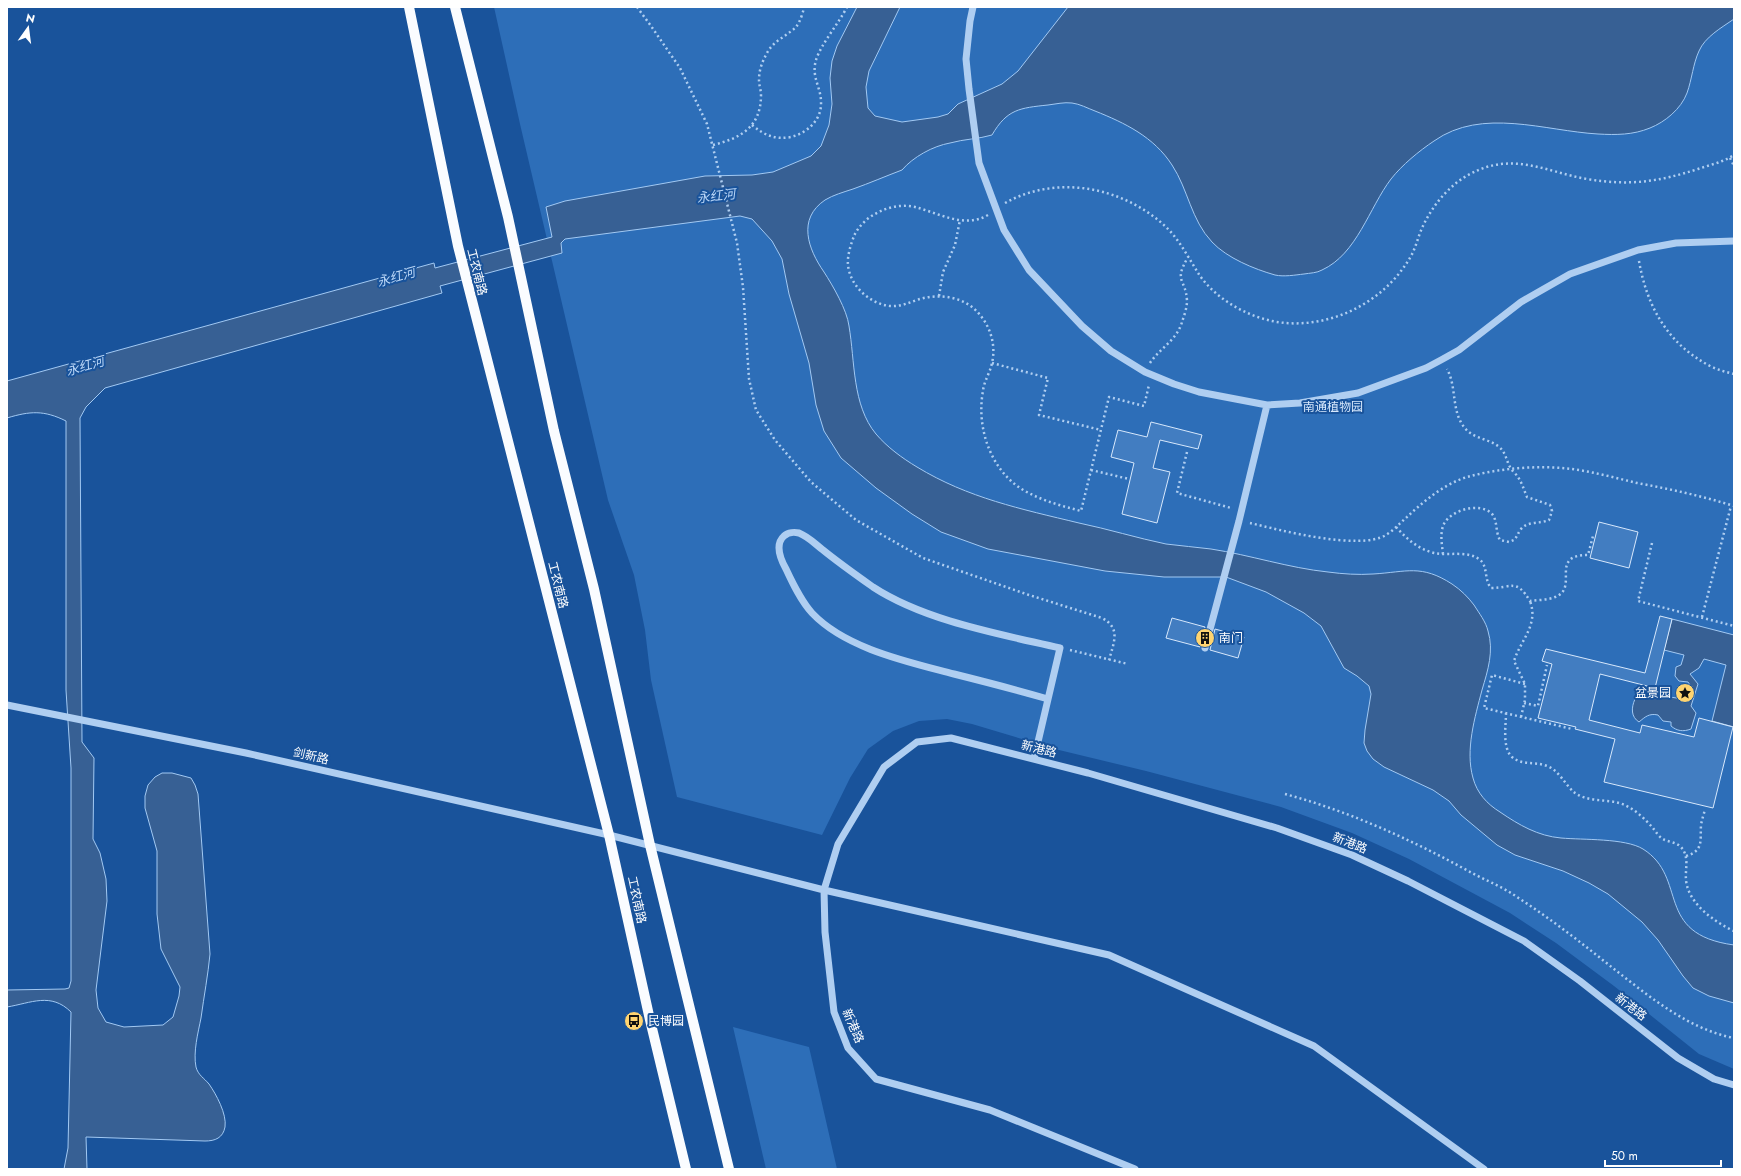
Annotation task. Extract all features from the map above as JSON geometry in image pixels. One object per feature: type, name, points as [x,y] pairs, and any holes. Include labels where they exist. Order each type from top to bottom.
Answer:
[{"type":"main road","name":"工农南路","points":[[409,7],[468,290],[609,835],[650,1020],[686,1169]]},
{"type":"main road","points":[[455,7],[508,217],[554,431],[594,589],[650,845],[729,1169]]},
{"type":"street","points":[[973,7],[966,59],[968,89],[983,176],[1004,230],[1028,270],[1082,326],[1110,350],[1148,373],[1174,384],[1199,392],[1267,405],[1300,403],[1358,393],[1426,368],[1459,350],[1521,302],[1570,274],[1638,250],[1676,243],[1734,241]]},
{"type":"street","points":[[1205,648],[1239,520],[1267,405]]},
{"type":"street","points":[[1034,759],[1060,648],[937,616],[901,602],[878,590],[860,578],[808,538],[798,533],[790,533],[783,536],[780,544],[779,555],[799,594],[812,613],[829,628],[855,642],[891,656],[1048,699]]},
{"type":"street","name":"剑新路","points":[[7,705],[246,753],[609,835],[824,890],[1109,955],[1314,1046],[1484,1169]]},
{"type":"street","name":"新港路","points":[[1135,1169],[990,1110],[876,1079],[848,1048],[834,1012],[825,932],[824,890],[838,844],[884,767],[917,742],[952,738],[1088,773],[1277,828],[1352,855],[1408,881],[1524,941],[1580,981],[1678,1058],[1714,1079],[1734,1085]]},
{"type":"path","points":[[637,7],[680,68],[707,124],[733,226],[743,288],[749,379],[756,410],[775,440],[811,482],[856,520],[923,558],[1110,622],[1114,629],[1114,642],[1110,660]]},
{"type":"path","points":[[713,145],[733,140],[752,125],[757,118],[760,107],[761,94],[759,80],[761,66],[768,51],[796,26],[804,7]]},
{"type":"path","points":[[752,125],[764,134],[783,138],[802,133],[816,122],[821,103],[814,70],[816,59],[847,7]]},
{"type":"path","points":[[1188,257],[1180,277],[1187,300],[1182,323],[1174,338],[1153,358],[1148,373],[1144,406],[1109,397],[1081,511],[1048,502],[1023,490],[1000,468],[987,443],[981,417],[983,389],[992,363],[992,341],[989,329],[981,316],[965,302],[939,296],[892,306],[873,301],[857,287],[852,279],[848,265],[850,248],[855,234],[864,222],[872,215],[885,208],[900,206],[915,207],[947,218],[960,220],[979,219],[1012,200],[1037,192],[1067,187],[1079,187],[1096,190],[1123,198],[1148,212],[1167,228],[1212,290],[1228,302],[1249,314],[1267,320],[1286,323],[1308,322],[1322,320],[1351,312],[1386,289],[1400,273],[1412,254],[1423,226],[1440,198],[1453,185],[1470,174],[1487,167],[1512,163],[1536,165],[1586,179],[1643,183],[1667,179],[1734,156]]},
{"type":"path","points":[[1730,158],[1734,166]]},
{"type":"path","points":[[939,296],[943,272],[955,245],[960,220]]},
{"type":"path","points":[[1638,250],[1643,282],[1652,306],[1664,327],[1676,341],[1705,363],[1711,367],[1734,374]]},
{"type":"path","points":[[1441,360],[1452,380],[1459,421],[1472,435],[1497,446],[1502,450],[1511,469],[1519,478],[1527,497],[1550,505],[1552,511],[1549,520],[1543,523],[1528,524],[1522,528],[1514,540],[1503,541],[1498,536],[1493,515],[1490,512],[1477,509],[1464,510],[1456,513],[1443,524],[1441,532],[1443,554]]},
{"type":"path","points":[[992,363],[1048,378],[1039,415],[1101,430]]},
{"type":"path","points":[[1187,452],[1177,493],[1241,511]]},
{"type":"path","points":[[1239,520],[1297,535],[1346,540],[1367,540],[1385,536],[1418,507],[1452,483],[1466,477],[1511,469],[1572,469],[1677,491],[1733,506],[1702,618]]},
{"type":"path","points":[[1091,470],[1129,479]]},
{"type":"path","points":[[1396,527],[1410,542],[1424,550],[1443,554],[1474,556],[1482,561],[1485,569],[1487,584],[1491,588],[1510,585],[1524,590],[1532,607],[1530,627],[1514,661],[1525,684],[1524,703],[1521,717]]},
{"type":"path","points":[[1530,601],[1556,597],[1563,592],[1566,584],[1566,566],[1570,559],[1578,555],[1588,555],[1593,536]]},
{"type":"path","points":[[1652,543],[1638,601],[1734,626]]},
{"type":"path","points":[[1060,648],[1128,664]]},
{"type":"path","points":[[1524,703],[1538,706],[1547,666]]},
{"type":"path","points":[[1525,684],[1492,675],[1484,708],[1572,730]]},
{"type":"path","points":[[1506,713],[1506,743],[1511,756],[1520,762],[1548,766],[1555,771],[1575,793],[1584,798],[1618,803],[1628,807],[1646,820],[1663,839],[1677,844],[1682,848],[1688,863],[1686,880],[1689,894],[1700,909],[1727,928],[1734,931]]},
{"type":"path","points":[[1285,794],[1349,814],[1421,846],[1516,896],[1673,1012],[1699,1026],[1734,1038]]},
{"type":"path","points":[[1686,856],[1692,854],[1698,849],[1701,840],[1701,824],[1705,809]]},
{"type":"green space","name":"南通植物园","points":[[494,7],[1734,7],[1734,1069],[1699,1054],[1614,986],[1556,943],[1510,913],[1409,859],[1352,833],[1281,807],[1146,771],[1059,750],[972,724],[947,719],[919,721],[893,731],[868,749],[850,778],[822,835],[677,797],[651,680],[645,630],[634,575],[608,500]]},
{"type":"green space","points":[[733,1027],[809,1047],[837,1169],[766,1169]]},
{"type":"water","name":"永红河","points":[[857,7],[900,7],[869,71],[866,87],[868,108],[875,116],[902,122],[938,117],[948,114],[958,104],[1002,84],[1018,71],[1068,7],[1734,7],[1734,19],[1714,33],[1702,46],[1697,56],[1689,88],[1681,104],[1677,110],[1661,122],[1644,130],[1618,134],[1598,134],[1535,126],[1493,123],[1472,125],[1453,131],[1428,145],[1400,169],[1383,191],[1353,242],[1334,263],[1316,272],[1290,276],[1275,275],[1258,270],[1225,253],[1212,242],[1199,224],[1177,174],[1165,155],[1157,146],[1128,126],[1081,105],[1069,103],[1030,107],[1015,111],[1003,120],[992,135],[944,144],[924,153],[902,170],[828,198],[816,208],[811,216],[808,225],[808,234],[813,254],[839,298],[846,313],[858,396],[862,410],[868,422],[880,439],[895,452],[911,464],[936,478],[975,495],[1036,513],[1166,544],[1211,549],[1299,568],[1334,573],[1373,574],[1405,571],[1422,572],[1441,578],[1452,584],[1474,605],[1484,621],[1490,638],[1490,660],[1479,700],[1470,745],[1473,778],[1480,793],[1487,802],[1507,817],[1544,835],[1561,838],[1615,841],[1635,845],[1643,849],[1657,861],[1671,889],[1675,904],[1682,917],[1692,929],[1709,939],[1734,945],[1734,1003],[1709,996],[1693,988],[1658,940],[1642,922],[1608,894],[1563,871],[1515,855],[1497,845],[1461,815],[1449,801],[1433,790],[1384,767],[1373,759],[1367,751],[1364,743],[1371,694],[1369,686],[1344,668],[1321,626],[1304,613],[1266,592],[1226,577],[1164,577],[1105,571],[988,549],[941,532],[912,514],[876,488],[841,458],[824,431],[816,405],[809,363],[789,294],[782,259],[772,241],[752,219],[740,216],[565,239],[561,243],[562,253],[440,286],[442,293],[105,388],[86,407],[80,418],[82,742],[94,758],[93,839],[100,853],[106,879],[107,901],[96,990],[98,1008],[106,1022],[124,1027],[163,1025],[173,1017],[180,987],[161,949],[157,914],[157,851],[145,808],[145,796],[148,785],[155,777],[162,773],[172,773],[191,778],[198,794],[210,954],[196,1042],[195,1061],[198,1072],[209,1084],[223,1110],[225,1127],[224,1131],[218,1138],[209,1141],[86,1137],[87,1169],[64,1169],[68,1148],[71,1012],[56,1002],[40,1000],[7,1007],[7,990],[65,989],[69,988],[71,981],[71,768],[66,690],[66,421],[44,413],[30,413],[7,418],[7,381],[434,263],[435,268],[552,237],[546,207],[565,201],[705,176],[752,175],[773,172],[811,156],[821,146],[829,125],[832,104],[830,78],[832,61],[837,46]]},
{"type":"water","points":[[1672,619],[1734,635],[1734,727],[1712,721],[1726,665],[1704,659],[1699,668],[1690,674],[1698,684],[1691,706],[1696,713],[1691,729],[1683,731],[1676,729],[1671,726],[1671,722],[1663,721],[1658,715],[1650,715],[1639,722],[1634,718],[1632,709],[1635,699],[1642,699],[1645,691],[1656,693],[1657,689],[1669,696],[1680,698],[1689,696],[1693,690],[1688,682],[1679,681],[1675,676],[1676,667],[1681,665],[1684,655],[1664,650]]},
{"type":"building","points":[[1151,422],[1202,435],[1198,449],[1160,440],[1153,468],[1170,472],[1157,523],[1122,514],[1134,463],[1111,457],[1118,430],[1147,437]]},
{"type":"building","points":[[1599,522],[1638,532],[1629,568],[1590,558]]},
{"type":"building","points":[[1660,616],[1672,619],[1655,688],[1600,674],[1589,720],[1640,733],[1642,725],[1694,737],[1699,718],[1733,727],[1713,808],[1604,782],[1615,739],[1575,729],[1576,727],[1538,718],[1552,664],[1542,661],[1546,649],[1645,673]]},
{"type":"building","points":[[1172,618],[1205,627],[1200,647],[1166,638]]},
{"type":"building","points":[[1215,629],[1244,637],[1238,658],[1210,650]]},
{"type":"place","name":"南门","points":[[1205,638]]},
{"type":"place","name":"盆景园","points":[[1685,693]]},
{"type":"place","name":"民博园","points":[[634,1021]]}]
